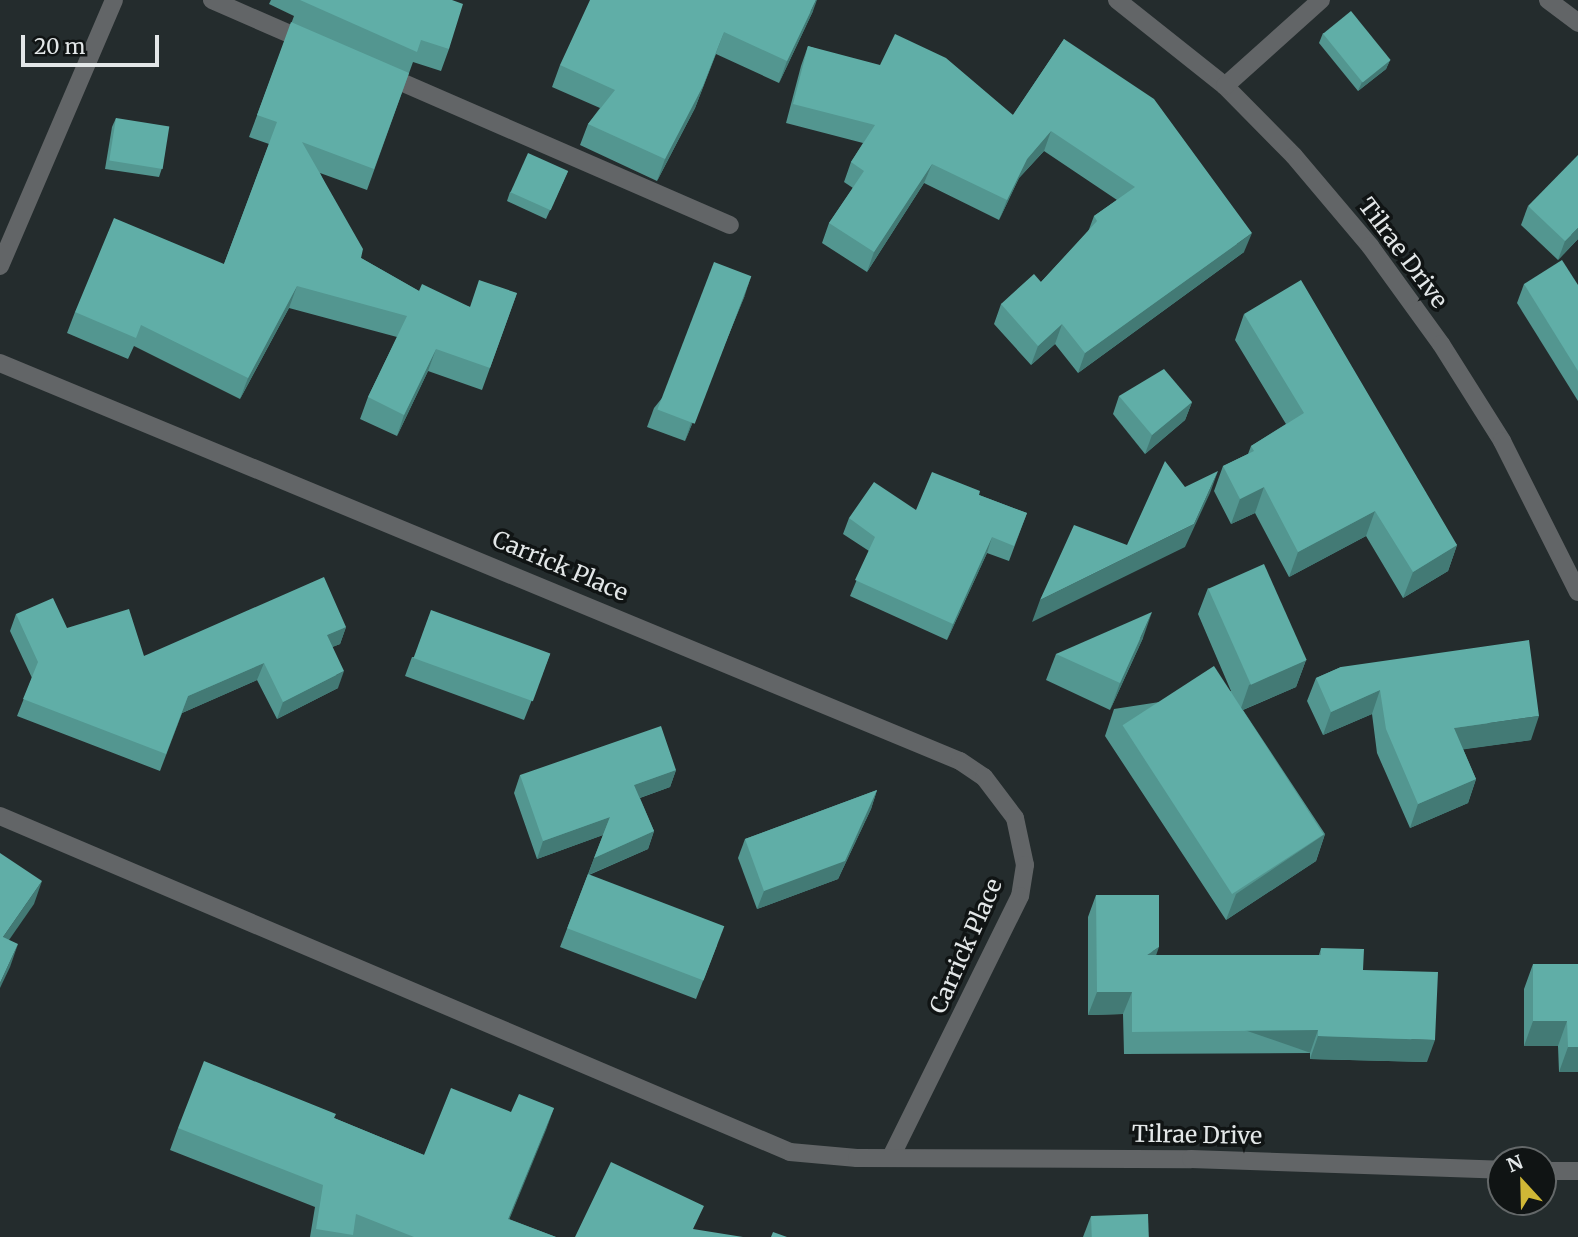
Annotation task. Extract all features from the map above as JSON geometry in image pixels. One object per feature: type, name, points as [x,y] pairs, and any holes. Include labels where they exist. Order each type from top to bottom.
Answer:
[{"type":"street","points":[[0,266],[114,0]]},
{"type":"street","points":[[212,0],[325,49]]},
{"type":"street","name":"Tilrae Drive","points":[[1117,0],[1225,86],[1294,156],[1370,246],[1441,344],[1502,440],[1578,592]]},
{"type":"street","points":[[1225,86],[1321,0]]},
{"type":"street","points":[[1548,0],[1578,23]]},
{"type":"street","points":[[363,66],[730,225]]},
{"type":"street","name":"Carrick Place","points":[[0,363],[960,761],[984,777],[1002,797],[1018,829],[1025,865],[1020,896],[892,1155]]},
{"type":"street","points":[[0,816],[758,1141],[790,1152],[821,1156],[892,1155]]},
{"type":"street","name":"Tilrae Drive","points":[[892,1155],[1191,1159],[1487,1170]]},
{"type":"street","points":[[1557,1171],[1578,1171]]},
{"type":"building","points":[[300,0],[452,0],[463,4],[449,49],[421,40],[417,52]]},
{"type":"building","points":[[590,0],[816,0],[787,61],[724,32],[703,86],[665,159],[588,124],[615,90],[560,65]]},
{"type":"building","points":[[1351,11],[1391,60],[1363,83],[1323,34]]},
{"type":"building","points":[[291,22],[409,73],[374,169],[302,142],[363,249],[361,258],[419,291],[422,284],[470,307],[479,280],[517,293],[490,368],[436,349],[404,415],[368,397],[407,316],[297,286],[248,378],[141,325],[136,338],[75,312],[114,218],[224,264],[277,122],[257,115]]},
{"type":"building","points":[[895,34],[946,58],[1013,115],[1064,39],[1154,99],[1252,233],[1085,353],[1062,324],[1038,346],[1001,304],[1034,274],[1041,282],[1097,221],[1094,216],[1135,187],[1051,131],[1027,159],[1007,200],[932,164],[874,252],[829,223],[864,171],[851,162],[875,125],[793,104],[808,46],[880,65]]},
{"type":"building","points":[[116,118],[169,126],[163,169],[109,160]]},
{"type":"building","points":[[528,153],[568,171],[551,210],[511,192]]},
{"type":"building","points":[[1578,155],[1578,228],[1565,241],[1528,206]]},
{"type":"building","points":[[1562,260],[1578,285],[1578,371],[1524,284]]},
{"type":"building","points":[[714,262],[751,276],[695,424],[657,410]]},
{"type":"building","points":[[1301,280],[1457,545],[1413,572],[1375,511],[1298,552],[1264,487],[1240,499],[1223,466],[1254,451],[1251,446],[1304,413],[1244,314]]},
{"type":"building","points":[[1164,369],[1192,402],[1152,435],[1119,396]]},
{"type":"building","points":[[1165,461],[1185,487],[1218,471],[1194,524],[1040,600],[1074,525],[1127,545]]},
{"type":"building","points":[[932,472],[980,491],[979,495],[1027,513],[1014,546],[992,537],[953,624],[855,580],[875,537],[849,518],[874,482],[916,510]]},
{"type":"building","points":[[1264,564],[1307,660],[1251,685],[1208,589]]},
{"type":"building","points":[[324,577],[346,627],[327,635],[344,671],[283,702],[264,663],[188,696],[166,754],[23,699],[38,662],[16,614],[53,598],[67,628],[129,609],[144,656]]},
{"type":"building","points":[[431,610],[550,653],[533,701],[414,658]]},
{"type":"building","points":[[1152,612],[1120,683],[1056,654]]},
{"type":"building","points":[[1529,640],[1539,716],[1454,728],[1476,779],[1418,804],[1386,729],[1380,690],[1331,712],[1316,678],[1341,667]]},
{"type":"building","points":[[1214,666],[1323,835],[1232,894],[1123,725]]},
{"type":"building","points":[[661,726],[676,770],[634,785],[654,831],[594,858],[610,817],[543,841],[520,775]]},
{"type":"building","points":[[877,790],[845,861],[764,891],[745,839]]},
{"type":"building","points":[[0,853],[42,881],[3,937],[18,944],[0,983]]},
{"type":"building","points":[[588,874],[724,926],[704,980],[567,928]]},
{"type":"building","points":[[1096,895],[1159,895],[1159,947],[1147,955],[1321,955],[1321,948],[1364,949],[1363,970],[1438,972],[1435,1040],[1318,1036],[1318,1030],[1132,1032],[1132,992],[1097,992]]},
{"type":"building","points":[[1533,964],[1578,964],[1578,1047],[1568,1047],[1567,1021],[1533,1021]]},
{"type":"building","points":[[204,1061],[336,1114],[334,1118],[424,1155],[451,1088],[511,1112],[519,1094],[554,1108],[508,1219],[556,1237],[414,1237],[356,1214],[353,1235],[316,1229],[323,1185],[178,1128]]},
{"type":"building","points":[[611,1162],[704,1206],[693,1229],[743,1237],[575,1237]]},
{"type":"building","points":[[1148,1214],[1149,1237],[1092,1237],[1091,1216]]},
{"type":"building","points":[[773,1232],[787,1237],[771,1237]]}]
